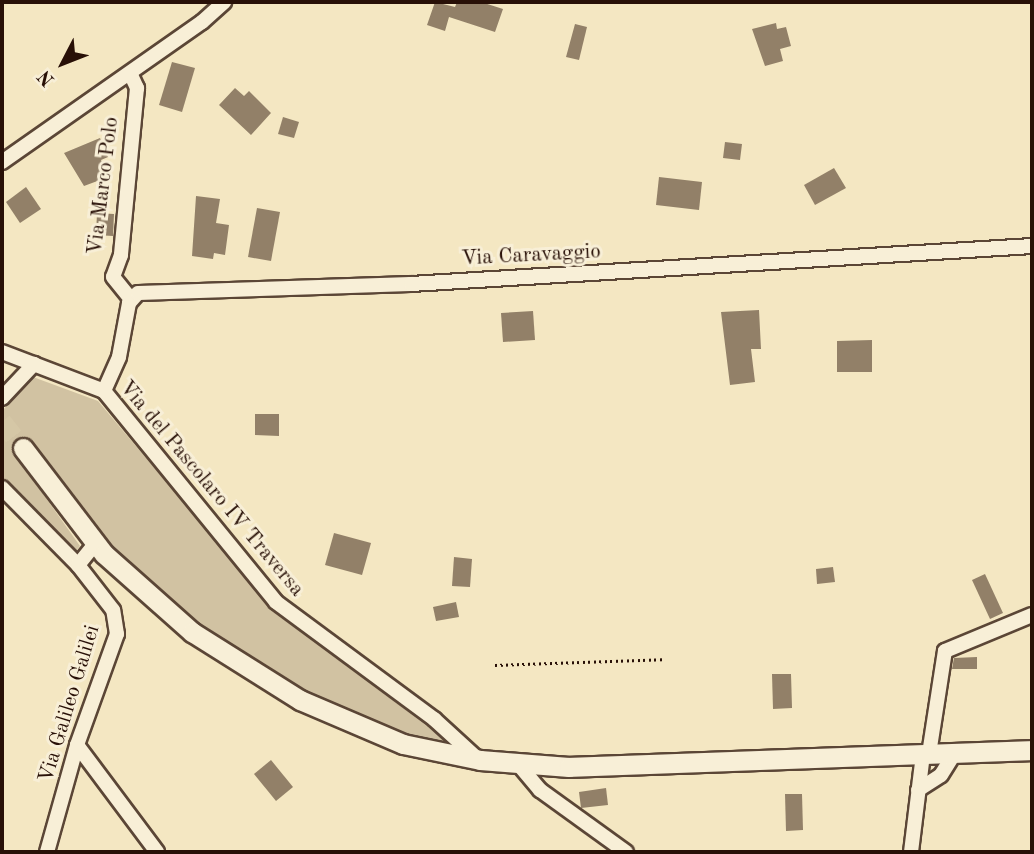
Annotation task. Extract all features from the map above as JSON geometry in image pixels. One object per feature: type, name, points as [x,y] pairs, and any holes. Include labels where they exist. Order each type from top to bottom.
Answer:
[{"type":"main road","points":[[23,449],[95,544],[181,624],[289,695],[387,738],[480,761],[584,767],[1032,750]]},
{"type":"street","points":[[2,162],[130,73],[224,2]]},
{"type":"street","name":"Via Marco Polo","points":[[130,73],[138,88],[121,255],[113,276],[131,299]]},
{"type":"street","name":"Via Caravaggio","points":[[131,299],[138,293],[411,284],[1032,246]]},
{"type":"street","points":[[104,391],[119,357],[131,299]]},
{"type":"street","name":"Via del Pascolaro IV Traversa","points":[[2,352],[104,391],[276,602],[424,712],[480,761]]},
{"type":"street","points":[[2,398],[34,364]]},
{"type":"street","name":"Via Galileo Galilei","points":[[2,488],[78,565],[110,604],[118,628],[77,745],[47,852]]},
{"type":"street","points":[[78,565],[95,544]]},
{"type":"street","points":[[911,852],[918,790],[940,661],[945,651],[1032,615]]},
{"type":"street","points":[[77,745],[157,852]]},
{"type":"street","points":[[918,790],[941,775],[955,753]]},
{"type":"street","points":[[519,765],[540,790],[626,852]]},
{"type":"path","points":[[495,665],[663,659]]},
{"type":"shaded area","points":[[33,377],[98,401],[273,609],[449,743],[413,737],[333,706],[193,623],[104,544],[26,443],[14,453],[80,546],[74,553],[2,480],[2,411]]},
{"type":"building","points":[[435,2],[455,7],[457,2],[481,2],[503,9],[495,32],[449,17],[445,31],[427,25]]},
{"type":"building","points":[[776,23],[777,29],[786,27],[791,46],[780,49],[783,61],[765,66],[752,29]]},
{"type":"building","points":[[575,24],[587,27],[579,60],[566,57]]},
{"type":"building","points":[[172,62],[195,68],[182,112],[159,105]]},
{"type":"building","points":[[235,88],[244,96],[249,91],[271,113],[251,135],[219,105]]},
{"type":"building","points":[[283,117],[299,122],[294,138],[278,134]]},
{"type":"building","points":[[100,138],[108,157],[101,160],[108,177],[84,186],[64,153]]},
{"type":"building","points":[[725,142],[742,144],[740,160],[723,158]]},
{"type":"building","points":[[834,168],[846,188],[815,205],[804,185]]},
{"type":"building","points":[[659,177],[702,182],[699,210],[656,205]]},
{"type":"building","points":[[26,187],[41,209],[20,223],[6,202]]},
{"type":"building","points":[[196,196],[220,199],[216,223],[229,225],[225,255],[214,253],[213,259],[192,256]]},
{"type":"building","points":[[257,208],[280,212],[271,261],[248,257]]},
{"type":"building","points":[[97,213],[114,214],[113,236],[96,235]]},
{"type":"building","points":[[759,310],[761,349],[751,349],[755,382],[730,385],[721,312]]},
{"type":"building","points":[[533,311],[535,340],[503,342],[501,313]]},
{"type":"building","points":[[872,340],[872,372],[837,372],[837,341]]},
{"type":"building","points":[[255,414],[279,414],[279,436],[255,435]]},
{"type":"building","points":[[334,533],[371,543],[362,575],[325,565]]},
{"type":"building","points":[[454,557],[472,559],[470,587],[452,586]]},
{"type":"building","points":[[833,567],[835,582],[817,584],[816,569]]},
{"type":"building","points":[[985,574],[1003,613],[990,619],[972,580]]},
{"type":"building","points":[[456,602],[459,617],[436,621],[433,607]]},
{"type":"building","points":[[977,657],[977,669],[952,669],[954,658]]},
{"type":"building","points":[[772,674],[791,674],[792,708],[773,709]]},
{"type":"building","points":[[271,760],[293,787],[276,801],[254,774]]},
{"type":"building","points":[[606,788],[608,805],[581,808],[579,792]]},
{"type":"building","points":[[785,794],[802,794],[803,830],[786,831]]},
{"type":"tunnel","points":[[2,421],[23,448]]}]
